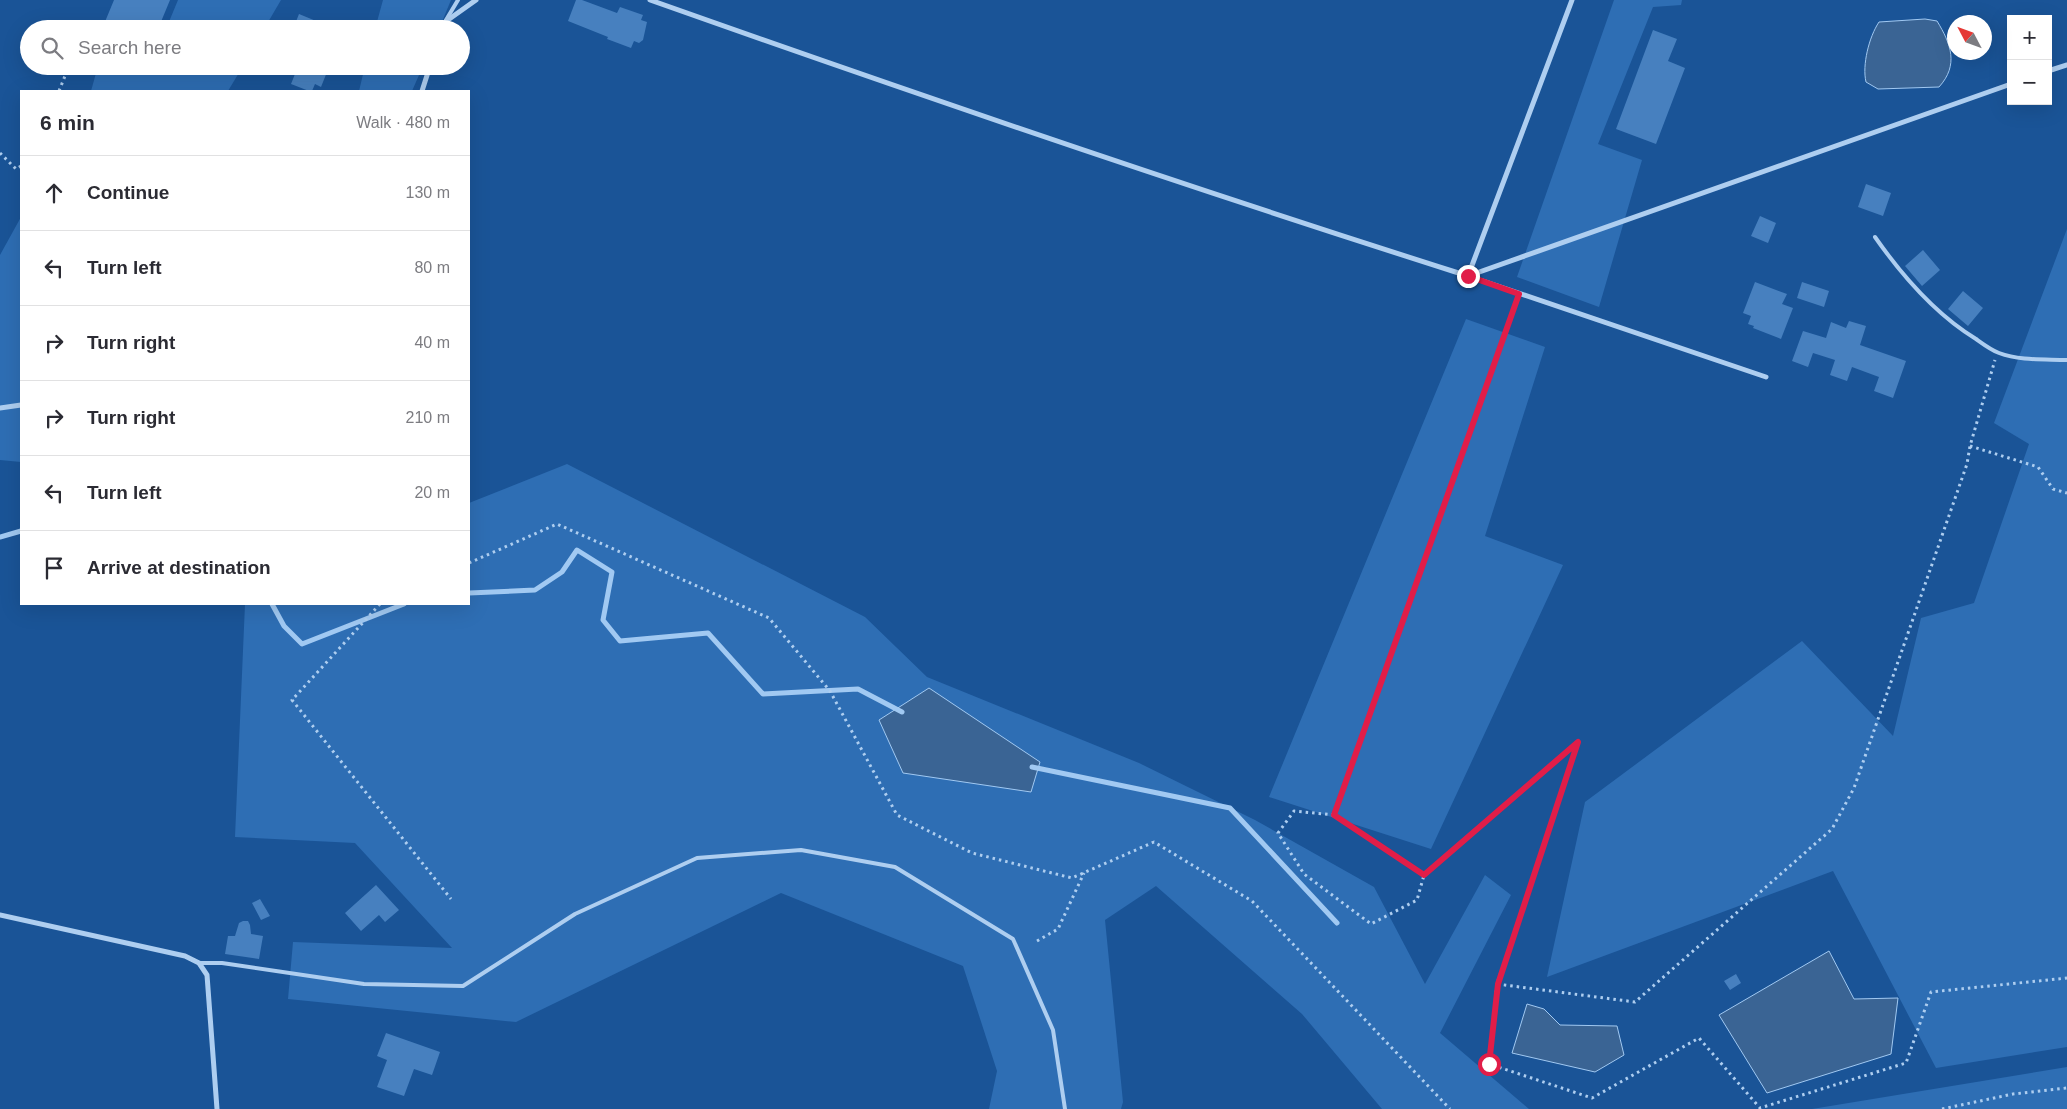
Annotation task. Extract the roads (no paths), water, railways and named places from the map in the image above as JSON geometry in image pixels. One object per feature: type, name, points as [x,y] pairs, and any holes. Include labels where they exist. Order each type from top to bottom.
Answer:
[{"type":"street","points":[[448,20],[476,0]]},
{"type":"street","points":[[650,0],[1332,233],[1468,276],[1766,377]]},
{"type":"street","points":[[1468,276],[1572,0]]},
{"type":"street","points":[[2052,70],[2067,64]]},
{"type":"street","points":[[422,90],[427,75]]},
{"type":"street","points":[[1468,276],[2007,85]]},
{"type":"street","points":[[0,408],[20,405]]},
{"type":"street","points":[[0,915],[185,956],[199,963],[207,976],[216,1109]]},
{"type":"lane","points":[[446,20],[458,0]]},
{"type":"lane","points":[[1875,237],[1912,284],[1942,315],[1997,353],[2013,357],[2067,360]]},
{"type":"lane","points":[[199,963],[222,963],[364,984],[463,986],[575,914],[697,858],[801,850],[895,867],[1013,939],[1053,1030],[1065,1109]]},
{"type":"waterway","points":[[0,537],[20,531]]},
{"type":"waterway","points":[[470,593],[535,590],[562,572],[577,550],[612,572],[603,620],[620,641],[708,633],[763,694],[858,689],[902,712]]},
{"type":"waterway","points":[[273,605],[284,626],[302,644],[401,605]]},
{"type":"waterway","points":[[1032,767],[1230,808],[1337,923]]}]
